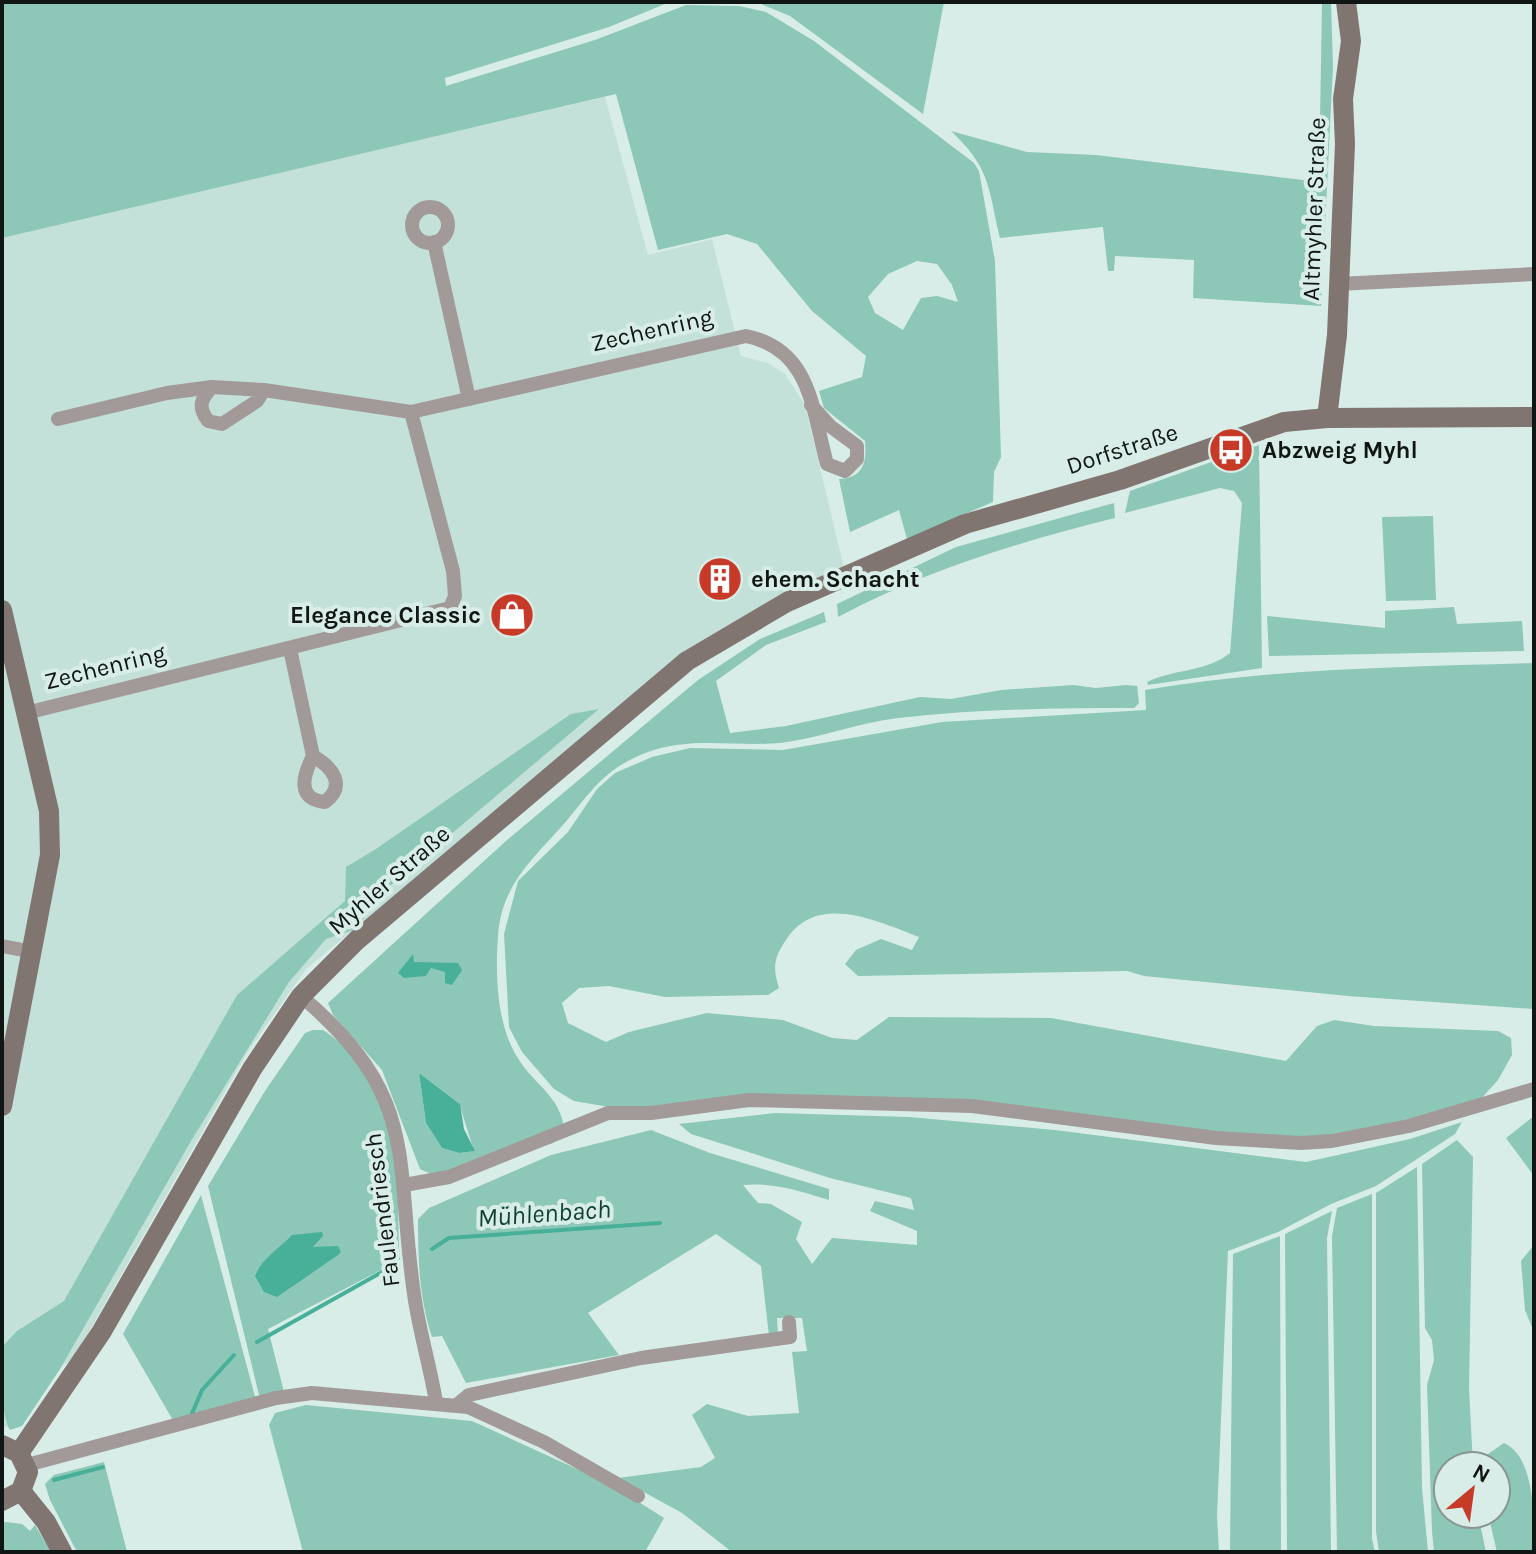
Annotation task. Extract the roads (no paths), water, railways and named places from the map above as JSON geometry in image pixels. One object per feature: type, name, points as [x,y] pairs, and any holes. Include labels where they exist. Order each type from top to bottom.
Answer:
[{"type":"main road","name":"Altmyhler Straße","points":[[1327,418],[1337,335],[1345,144],[1343,99],[1351,41],[1346,2]]},
{"type":"main road","name":"Dorfstraße","points":[[965,524],[1120,480],[1284,422],[1327,418],[1534,417]]},
{"type":"main road","name":"Myhler Straße","points":[[16,1454],[102,1331],[252,1069],[301,996],[357,940],[687,661],[787,602],[965,524]]},
{"type":"main road","name":"Zechenring","points":[[2,610],[49,811],[50,855],[2,1106]]},
{"type":"main road","points":[[2,1501],[21,1491],[27,1479],[16,1454]]},
{"type":"main road","points":[[21,1491],[46,1522],[62,1552]]},
{"type":"street","points":[[434,242],[469,399]]},
{"type":"street","points":[[1338,284],[1534,274]]},
{"type":"street","name":"Zechenring","points":[[58,419],[167,393],[212,387],[264,390],[411,412],[746,336],[767,340],[785,351],[799,369],[811,405]]},
{"type":"street","points":[[212,387],[202,398],[201,410],[208,421],[222,424],[257,401],[264,390]]},
{"type":"street","name":"Zechenring","points":[[26,713],[450,608],[455,596],[453,571],[411,412]]},
{"type":"street","points":[[290,649],[313,756]]},
{"type":"street","points":[[2,946],[33,952]]},
{"type":"street","name":"Faulendriesch","points":[[301,996],[339,1031],[382,1091],[396,1129],[414,1295],[436,1402]]},
{"type":"street","points":[[404,1185],[449,1177],[608,1113],[651,1113],[749,1100],[972,1106],[1216,1138],[1301,1143],[1332,1141],[1409,1126],[1534,1089]]},
{"type":"street","points":[[457,1405],[469,1395],[641,1358],[790,1337],[789,1322]]},
{"type":"street","points":[[16,1454],[292,1394],[436,1402],[457,1405],[544,1442],[638,1496]]},
{"type":"waterway","name":"Mühlenbach","points":[[432,1249],[449,1238],[660,1223]]},
{"type":"waterway","name":"Mühlenbach","points":[[257,1342],[391,1267]]},
{"type":"waterway","name":"Mühlenbach","points":[[191,1416],[202,1390],[234,1355]]},
{"type":"waterway","name":"Mühlenbach","points":[[54,1480],[103,1467]]},
{"type":"place","name":"Abzweig Myhl","points":[[1231,450]]},
{"type":"place","name":"ehem. Schacht","points":[[720,579]]},
{"type":"place","name":"Elegance Classic","points":[[512,615]]}]
